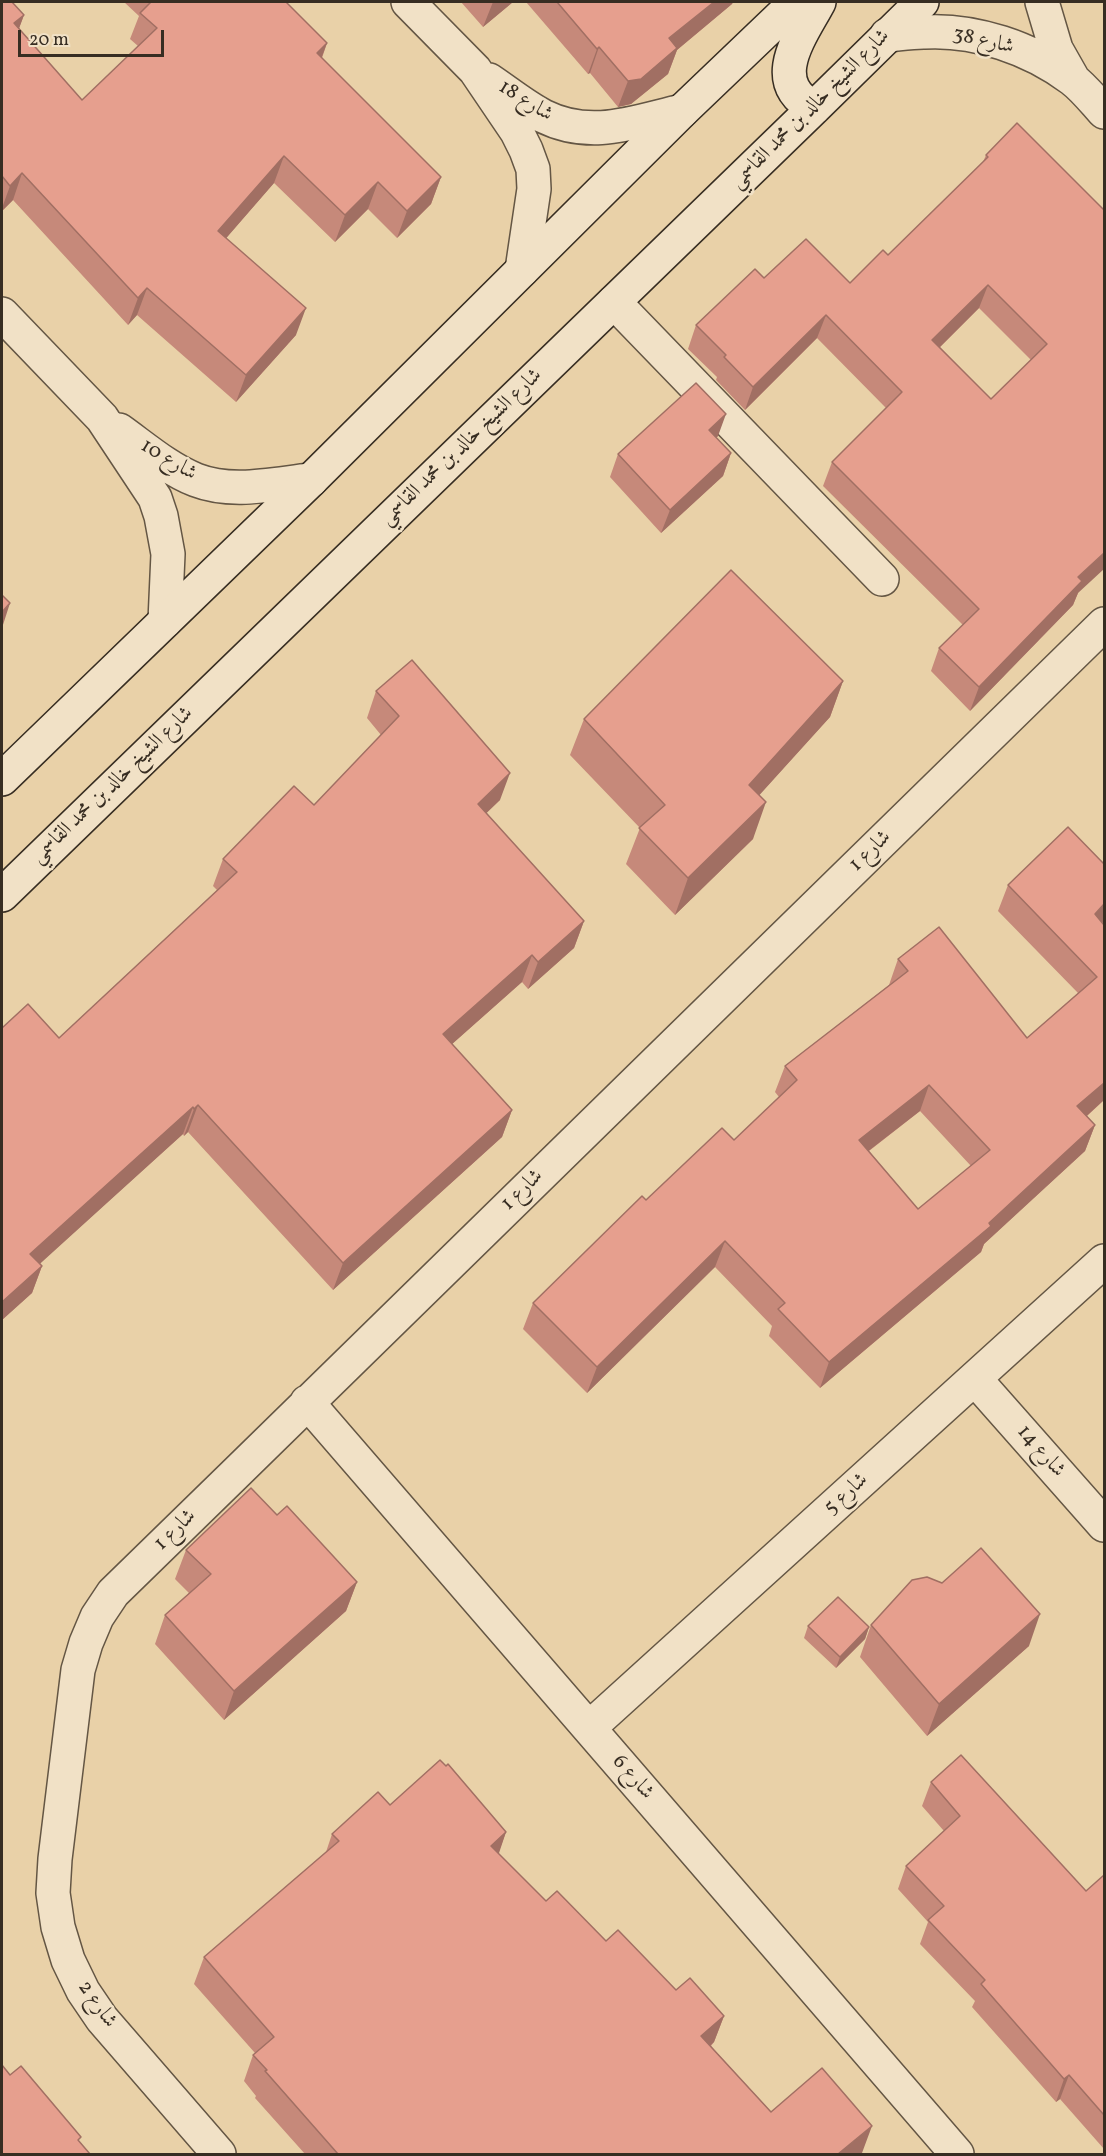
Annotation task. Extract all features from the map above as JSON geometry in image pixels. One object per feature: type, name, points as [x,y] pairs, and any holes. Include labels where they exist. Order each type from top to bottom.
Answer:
[{"type":"street","name":"شارع 18","points":[[408,2],[475,70],[517,132],[526,150],[533,169],[533,210],[522,270]]},
{"type":"street","points":[[2,779],[311,480],[682,111],[796,2]]},
{"type":"street","points":[[814,108],[803,102],[795,91],[789,79],[789,66],[792,53],[819,2]]},
{"type":"street","name":"شارع الشيخ خالد بن محمد القاسمي","points":[[2,895],[922,2]]},
{"type":"street","name":"شارع 38","points":[[1042,2],[1056,49],[1073,79],[1104,112]]},
{"type":"street","name":"شارع 38","points":[[887,35],[926,31],[964,34],[993,40],[1039,58],[1073,79]]},
{"type":"street","name":"شارع 18","points":[[475,70],[541,115],[577,128],[615,127],[682,111]]},
{"type":"street","points":[[614,302],[882,579]]},
{"type":"street","name":"شارع 10","points":[[2,314],[102,418],[155,498],[168,554],[165,621]]},
{"type":"street","name":"شارع 10","points":[[102,418],[176,470],[196,480],[216,486],[238,487],[311,480]]},
{"type":"street","name":"شارع 1","points":[[60,1821],[78,1670],[86,1642],[97,1617],[113,1593],[1104,624]]},
{"type":"street","name":"شارع 5","points":[[589,1728],[1104,1261]]},
{"type":"street","name":"شارع 14","points":[[975,1378],[1104,1525]]},
{"type":"street","name":"شارع 6","points":[[307,1402],[957,2154]]},
{"type":"street","name":"شارع 2","points":[[60,1821],[53,1893],[58,1928],[83,1991],[102,2019],[219,2154]]},
{"type":"building","points":[[2,2],[12,2],[24,15],[14,23],[82,100],[157,28],[140,13],[151,2],[286,2],[327,43],[317,53],[441,177],[407,211],[378,182],[345,215],[284,156],[218,231],[306,308],[246,375],[147,288],[138,298],[22,173],[10,186],[2,176]]},
{"type":"building","points":[[557,2],[714,2],[669,38],[677,48],[641,79],[628,81]]},
{"type":"building","points":[[1017,123],[1104,210],[1104,553],[1078,577],[1082,581],[979,687],[939,648],[979,609],[832,462],[902,392],[826,315],[753,387],[696,325],[755,269],[764,278],[806,239],[850,283],[883,250],[888,255],[988,157],[986,155]],"holes":[[[988,285],[1047,344],[991,399],[932,340]]]},
{"type":"building","points":[[696,383],[726,414],[709,430],[731,453],[670,510],[618,454]]},
{"type":"building","points":[[731,570],[843,681],[749,785],[766,802],[688,878],[639,828],[665,805],[584,719]]},
{"type":"building","points":[[2,595],[10,603],[2,612]]},
{"type":"building","points":[[412,660],[510,773],[478,804],[584,921],[538,962],[532,955],[443,1034],[512,1110],[343,1263],[198,1105],[194,1109],[193,1107],[30,1254],[42,1266],[2,1302],[2,1028],[28,1004],[59,1038],[237,872],[223,859],[294,786],[314,805],[399,716],[376,691]]},
{"type":"building","points":[[1068,827],[1104,864],[1104,904],[1095,914],[1104,925],[1104,1083],[1077,1106],[1095,1125],[989,1223],[991,1226],[829,1362],[778,1309],[785,1303],[725,1241],[597,1367],[533,1303],[642,1196],[646,1200],[722,1128],[734,1140],[797,1080],[785,1066],[908,971],[898,959],[939,927],[1027,1038],[1097,977],[1008,885]],"holes":[[[929,1085],[990,1150],[918,1209],[859,1140]]]},
{"type":"building","points":[[251,1488],[277,1515],[287,1506],[357,1582],[234,1691],[165,1615],[211,1574],[186,1550]]},
{"type":"building","points":[[981,1548],[1040,1614],[939,1704],[871,1625],[912,1580],[927,1577],[942,1583]]},
{"type":"building","points":[[838,1597],[869,1627],[840,1657],[808,1626]]},
{"type":"building","points":[[961,1755],[1086,1891],[1104,1875],[1104,2115],[1069,2075],[1064,2079],[981,1984],[985,1980],[928,1920],[944,1906],[906,1866],[960,1816],[931,1782]]},
{"type":"building","points":[[440,1760],[446,1766],[448,1764],[506,1832],[491,1846],[546,1901],[557,1891],[606,1941],[618,1930],[676,1990],[690,1978],[724,2016],[701,2036],[771,2112],[822,2068],[872,2126],[838,2154],[338,2154],[253,2055],[274,2037],[204,1957],[339,1841],[332,1834],[378,1792],[390,1805]]},
{"type":"building","points":[[2,2065],[10,2075],[21,2066],[81,2137],[78,2140],[90,2154],[2,2154]]}]
